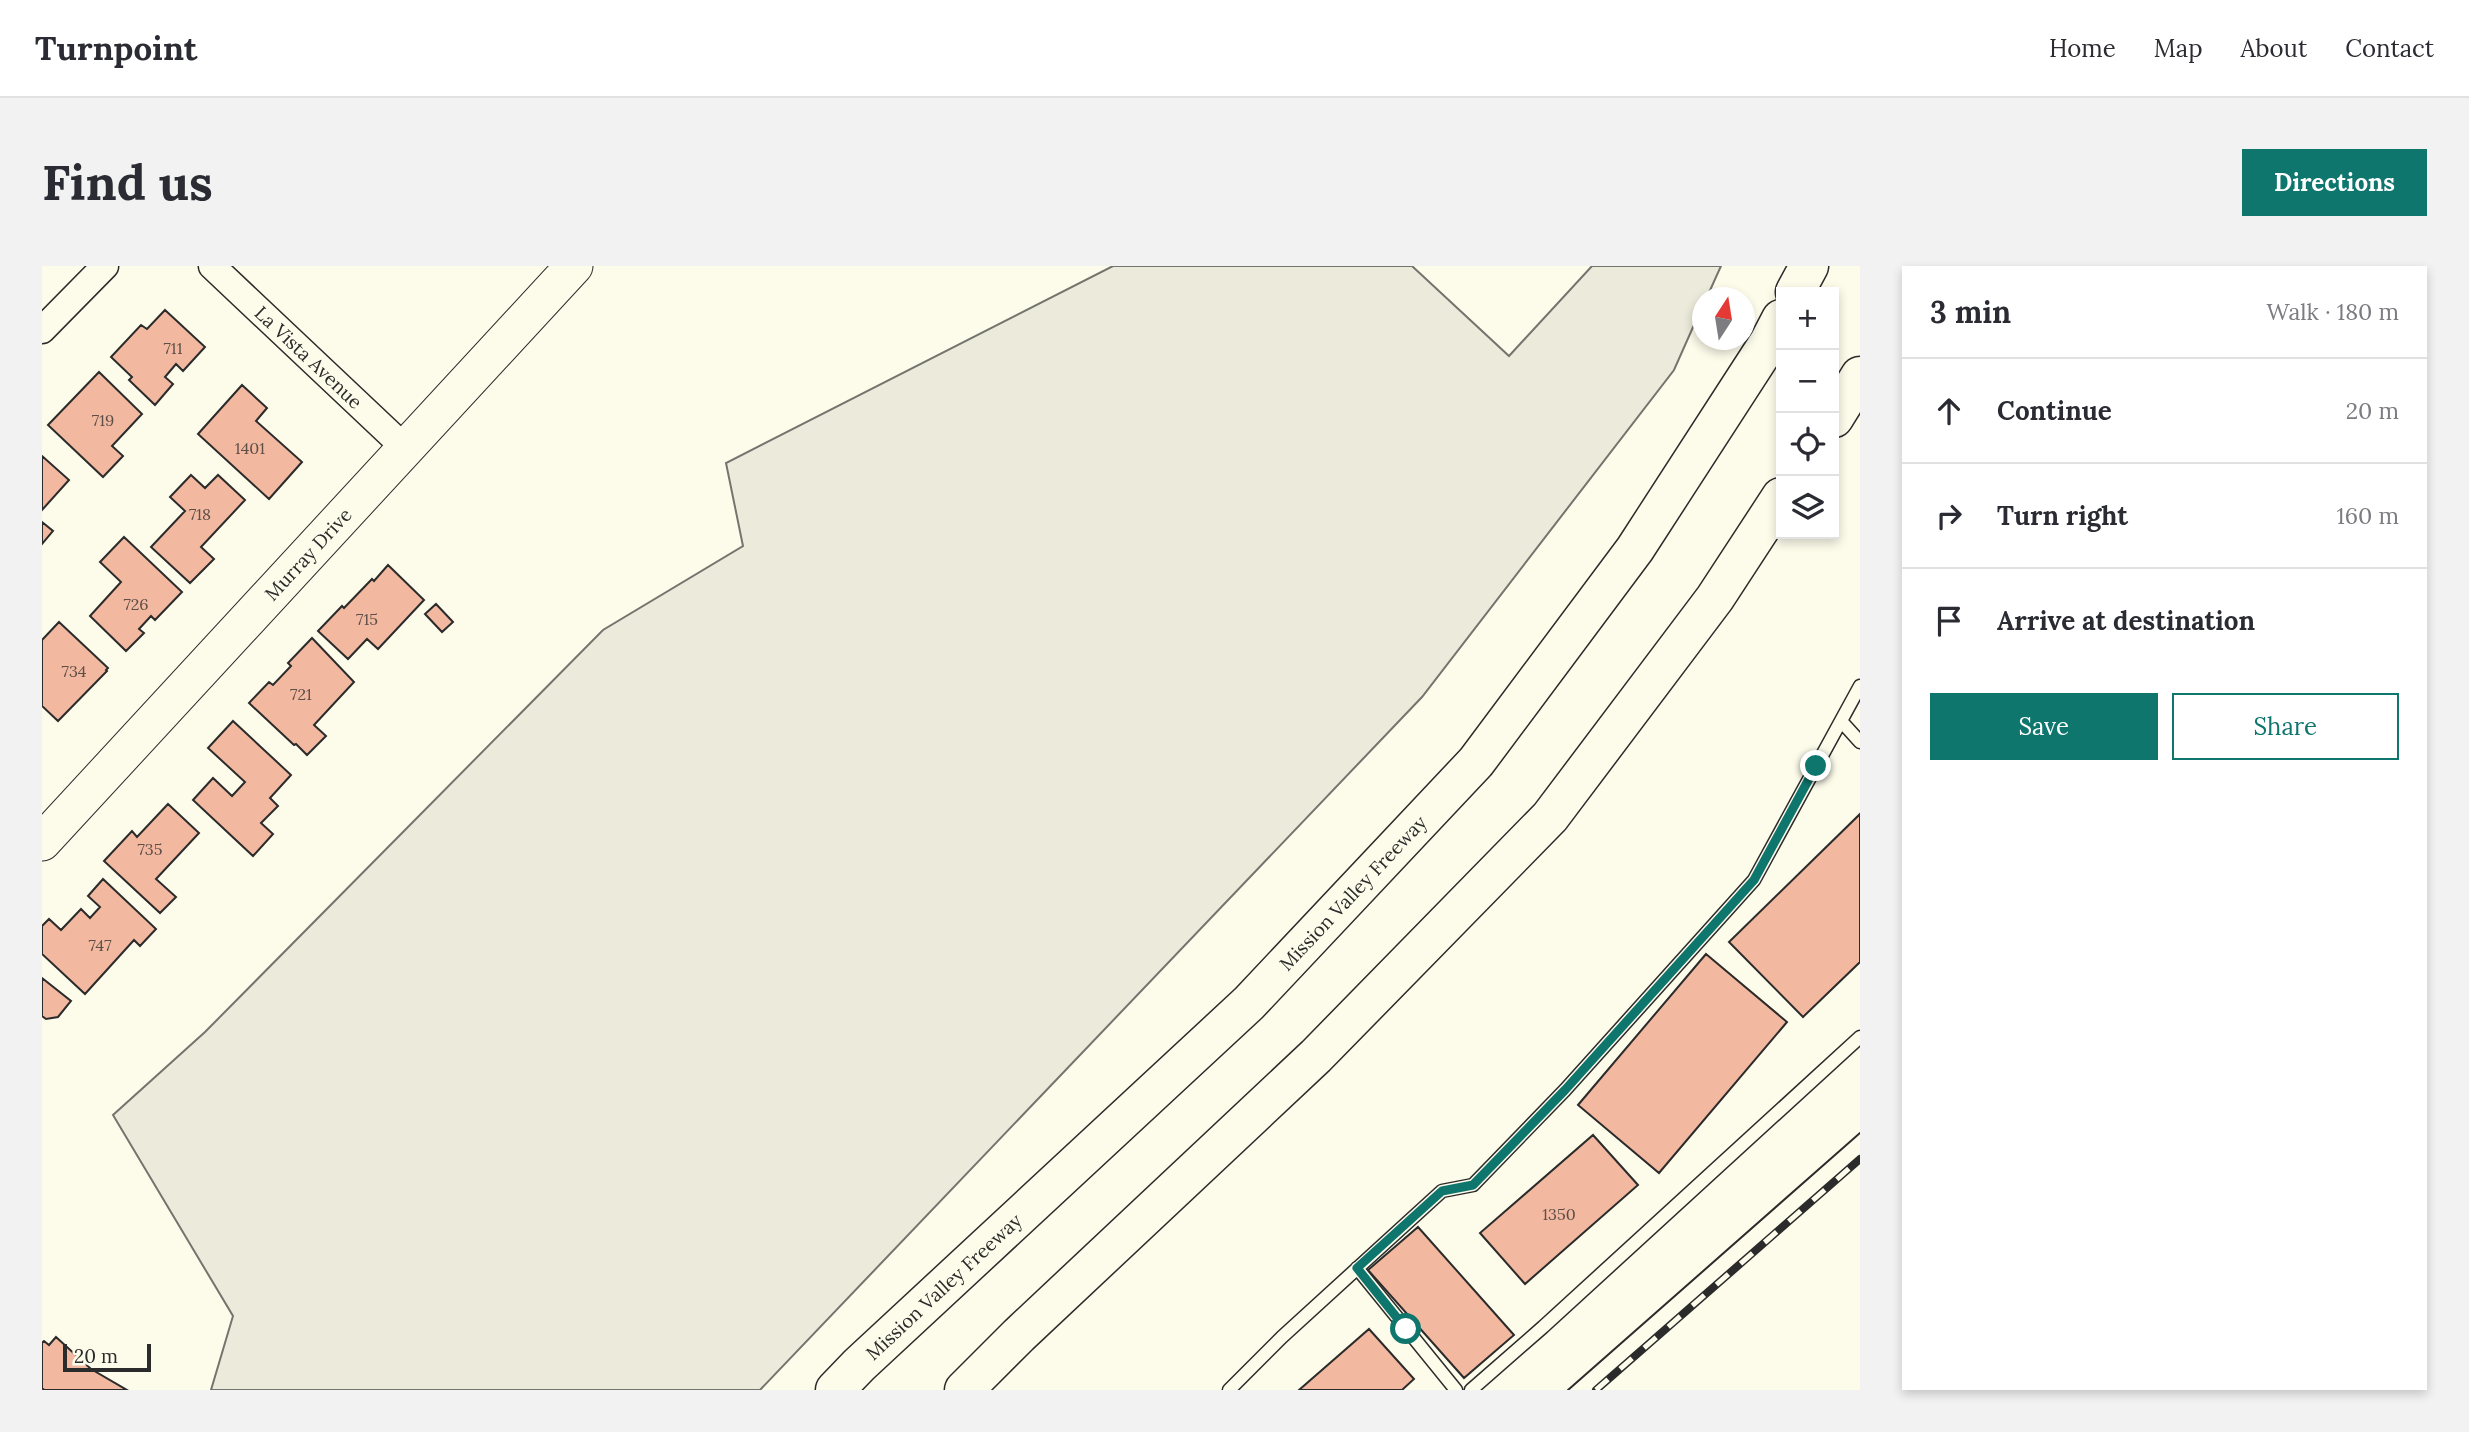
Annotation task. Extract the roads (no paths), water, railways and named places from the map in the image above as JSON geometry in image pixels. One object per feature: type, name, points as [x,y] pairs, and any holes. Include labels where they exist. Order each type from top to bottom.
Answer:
[{"type":"highway","points":[[1798,287],[1809,266]]},
{"type":"highway","name":"Mission Valley Freeway","points":[[835,1390],[1248,1003],[1476,762],[1635,549],[1776,329]]},
{"type":"highway","points":[[1837,413],[1860,376]]},
{"type":"highway","points":[[964,1390],[1316,1056],[1550,817],[1715,598],[1776,505]]},
{"type":"street","points":[[42,330],[105,266]]},
{"type":"street","name":"La Vista Avenue","points":[[212,266],[406,449]]},
{"type":"street","name":"Murray Drive","points":[[42,842],[574,266]]},
{"type":"lane","points":[[1229,1390],[1282,1336],[1442,1191],[1473,1185],[1565,1090],[1754,880],[1860,686]]},
{"type":"lane","points":[[1841,721],[1860,742]]},
{"type":"lane","points":[[1471,1390],[1544,1327],[1860,1038]]},
{"type":"lane","points":[[1357,1268],[1456,1390]]},
{"type":"tram line","points":[[1568,1390],[1860,1133]]},
{"type":"railway","points":[[1596,1390],[1860,1159]]}]
